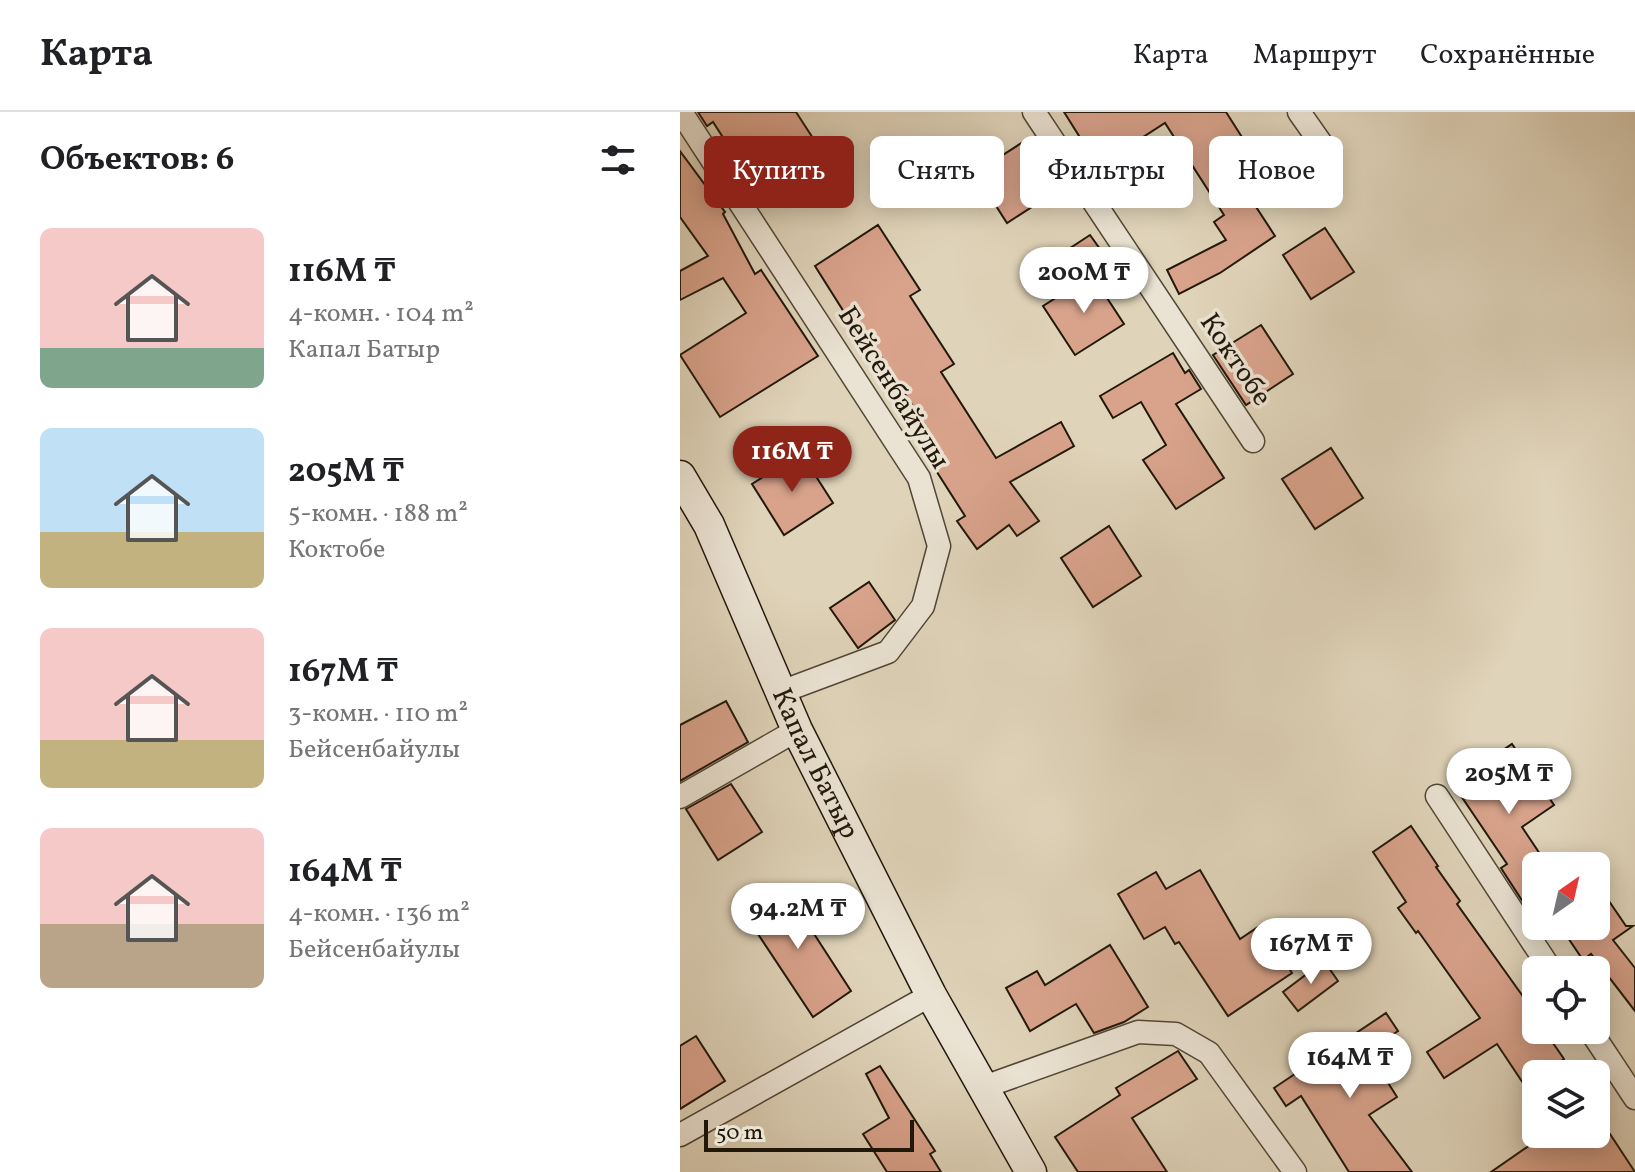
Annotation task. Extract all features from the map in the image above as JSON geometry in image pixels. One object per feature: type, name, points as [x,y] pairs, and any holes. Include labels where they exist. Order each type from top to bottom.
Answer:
[{"type":"main road","name":"Капал Батыр","points":[[680,476],[709,525],[797,730],[931,995],[1031,1172]]},
{"type":"street","name":"Бейсенбайулы","points":[[681,112],[919,478],[939,546],[923,606],[888,652],[781,692]]},
{"type":"street","name":"Коктобе","points":[[1034,112],[1253,441]]},
{"type":"street","points":[[1299,112],[1316,136]]},
{"type":"street","points":[[680,797],[797,730]]},
{"type":"street","points":[[1437,796],[1542,956]]},
{"type":"street","points":[[680,1135],[931,995]]},
{"type":"street","points":[[984,1087],[1138,1032],[1176,1034],[1209,1053],[1295,1172]]},
{"type":"street","points":[[1599,1044],[1635,1098]]},
{"type":"building","points":[[698,112],[796,112],[812,136],[722,136],[713,122],[707,126]]},
{"type":"building","points":[[1064,112],[1226,112],[1241,136],[1209,136],[1209,192],[1193,167],[1193,136],[1173,136],[1165,123],[1145,136],[1079,136]]},
{"type":"building","points":[[1020,144],[1020,208],[1030,208],[1007,223],[997,208],[1004,208],[1004,154]]},
{"type":"building","points":[[680,151],[704,184],[704,208],[722,208],[755,274],[761,270],[818,356],[720,417],[680,355],[746,313],[723,278],[680,300],[680,271],[708,256],[680,217]]},
{"type":"building","points":[[1220,208],[1257,208],[1275,236],[1220,273],[1179,294],[1167,270],[1226,240],[1214,222],[1224,215]]},
{"type":"building","points":[[878,225],[920,290],[910,296],[954,364],[941,372],[996,458],[1061,422],[1074,446],[1010,482],[1039,521],[1017,536],[1009,525],[977,549],[957,521],[965,516],[914,436],[927,428],[862,327],[856,331],[815,266]]},
{"type":"building","points":[[1325,228],[1354,272],[1311,299],[1283,255]]},
{"type":"building","points":[[1090,235],[1105,256],[1073,277],[1058,256]]},
{"type":"building","points":[[1092,275],[1124,324],[1075,355],[1043,306]]},
{"type":"building","points":[[1261,325],[1293,374],[1246,405],[1213,355]]},
{"type":"building","points":[[1173,353],[1185,373],[1189,370],[1201,389],[1176,404],[1224,478],[1176,509],[1143,460],[1166,445],[1141,402],[1113,418],[1100,396]]},
{"type":"building","points":[[1331,448],[1363,498],[1315,529],[1282,479]]},
{"type":"building","points":[[801,453],[833,503],[784,535],[752,484]]},
{"type":"building","points":[[1109,526],[1141,576],[1093,607],[1061,558]]},
{"type":"building","points":[[869,582],[895,620],[858,648],[830,608]]},
{"type":"building","points":[[726,701],[748,742],[680,781],[680,725]]},
{"type":"building","points":[[1512,744],[1554,805],[1522,827],[1539,852],[1522,852],[1522,900],[1501,868],[1507,864],[1453,784]]},
{"type":"building","points":[[731,784],[762,832],[718,860],[686,809]]},
{"type":"building","points":[[1411,826],[1460,901],[1457,904],[1522,995],[1522,1044],[1554,1044],[1564,1059],[1522,1060],[1522,1082],[1497,1044],[1444,1078],[1427,1052],[1480,1018],[1398,908],[1406,902],[1373,852]]},
{"type":"building","points":[[1200,870],[1240,939],[1261,925],[1292,973],[1228,1016],[1179,942],[1175,944],[1165,927],[1144,939],[1118,894],[1156,872],[1166,889]]},
{"type":"building","points":[[783,886],[851,991],[813,1017],[744,913]]},
{"type":"building","points":[[1610,903],[1626,926],[1633,926],[1613,940],[1635,968],[1635,1011],[1610,979],[1610,956],[1580,956],[1569,940],[1610,940]]},
{"type":"building","points":[[1110,945],[1148,1007],[1124,1022],[1094,1033],[1076,1004],[1030,1031],[1006,988],[1037,971],[1045,985]]},
{"type":"building","points":[[1324,961],[1338,981],[1298,1011],[1283,992]]},
{"type":"building","points":[[1386,1013],[1398,1031],[1368,1051],[1397,1097],[1369,1115],[1412,1172],[1349,1172],[1301,1096],[1286,1106],[1274,1088]]},
{"type":"building","points":[[696,1036],[725,1081],[680,1109],[680,1046]]},
{"type":"building","points":[[1178,1051],[1197,1079],[1132,1118],[1167,1172],[1078,1172],[1055,1137],[1120,1095],[1116,1088]]},
{"type":"building","points":[[880,1066],[935,1151],[930,1154],[941,1172],[887,1172],[863,1134],[889,1118],[866,1074]]},
{"type":"building","points":[[1610,1134],[1635,1172],[1491,1172],[1526,1148],[1610,1148]]}]
